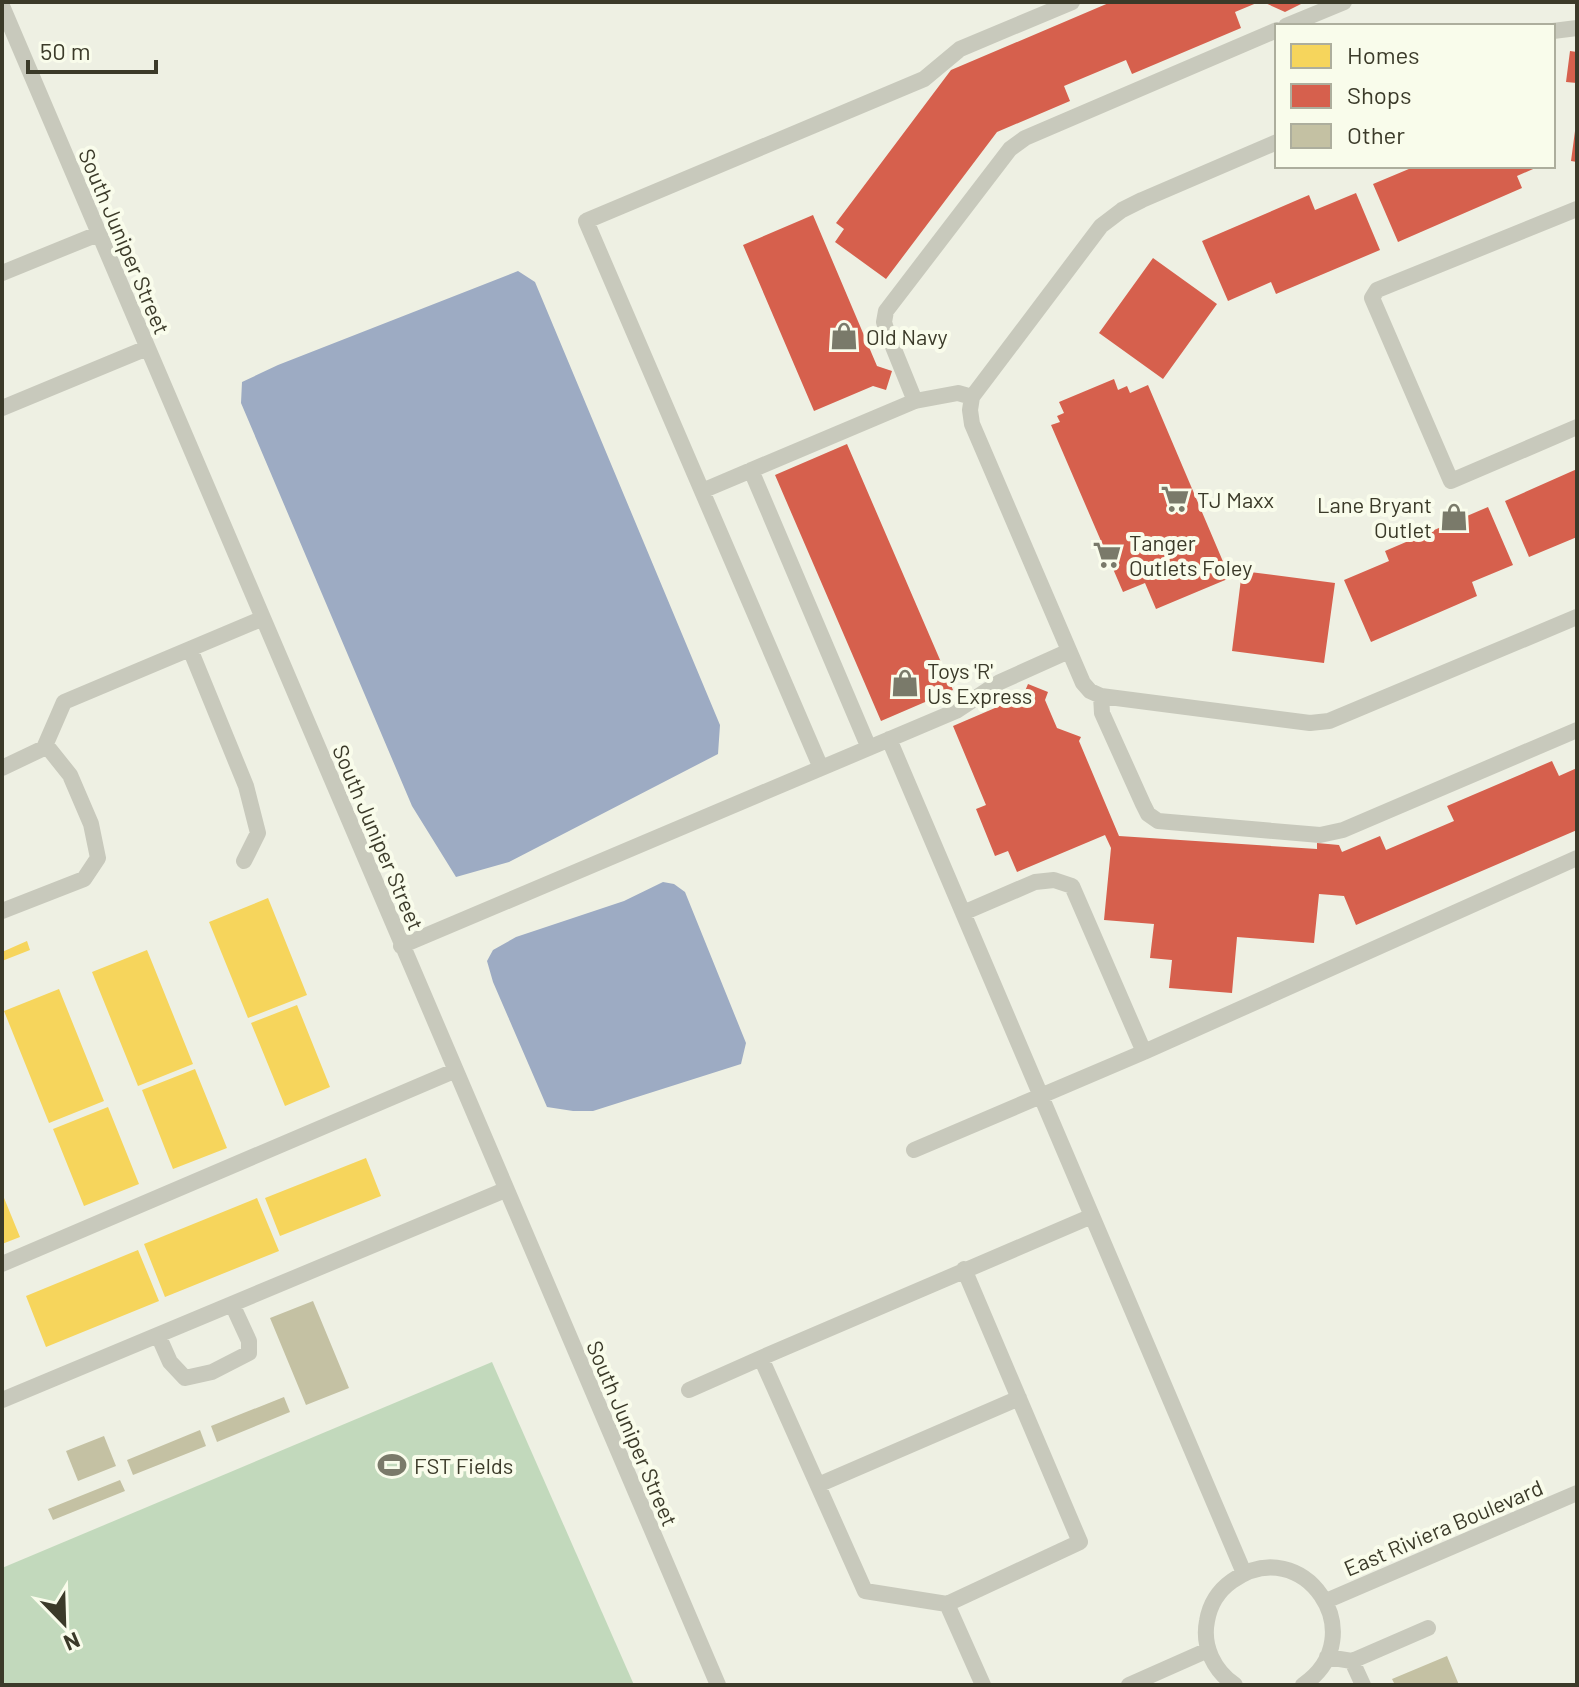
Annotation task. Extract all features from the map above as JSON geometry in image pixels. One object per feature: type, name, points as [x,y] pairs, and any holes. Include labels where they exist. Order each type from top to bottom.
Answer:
[{"type":"street","points":[[821,768],[586,221],[924,79],[960,49],[1072,2]]},
{"type":"street","points":[[1291,24],[1344,2]]},
{"type":"street","name":"South Juniper Street","points":[[2,6],[718,1685]]},
{"type":"street","points":[[1555,31],[1577,28]]},
{"type":"street","points":[[915,401],[887,332],[884,322],[886,311],[1010,149],[1025,138],[1275,31]]},
{"type":"street","points":[[1275,143],[1142,200],[1101,226],[972,397],[972,424],[1083,683],[1101,696],[1310,723],[1329,721],[1577,617]]},
{"type":"street","points":[[1577,209],[1377,290],[1372,298],[1451,481],[1577,427]]},
{"type":"street","points":[[2,273],[98,234]]},
{"type":"street","points":[[2,408],[147,348]]},
{"type":"street","points":[[702,491],[915,401],[958,393],[972,397]]},
{"type":"street","points":[[751,470],[869,748]]},
{"type":"street","points":[[2,768],[44,748],[64,702],[261,619]]},
{"type":"street","points":[[190,649],[246,786],[255,821],[258,833],[244,861]]},
{"type":"street","points":[[401,946],[956,711],[1000,682],[1069,651]]},
{"type":"street","points":[[1101,696],[1102,713],[1143,804],[1148,814],[1158,821],[1320,835],[1343,830],[1577,730]]},
{"type":"street","points":[[889,739],[1244,1573]]},
{"type":"street","points":[[2,911],[84,879],[98,858],[91,824],[70,775],[46,745]]},
{"type":"street","points":[[914,1150],[1041,1098],[1577,858]]},
{"type":"street","points":[[963,913],[1035,882],[1054,880],[1072,886],[1144,1052]]},
{"type":"street","points":[[2,1264],[454,1071]]},
{"type":"street","points":[[2,1400],[505,1190]]},
{"type":"street","points":[[689,1390],[1092,1216]]},
{"type":"street","points":[[761,1358],[865,1591],[947,1604],[1080,1542],[964,1269]]},
{"type":"street","points":[[158,1335],[170,1362],[185,1378],[212,1372],[249,1353],[249,1341],[232,1304]]},
{"type":"street","points":[[818,1485],[1019,1398]]},
{"type":"street","name":"East Riviera Boulevard","points":[[1326,1601],[1577,1493]]},
{"type":"street","points":[[1235,1685],[1216,1668],[1208,1650],[1205,1631],[1209,1609],[1220,1590],[1244,1573],[1265,1567],[1287,1569],[1307,1579],[1326,1601],[1333,1625],[1332,1647],[1322,1667],[1303,1685]]},
{"type":"street","points":[[947,1604],[983,1685]]},
{"type":"street","points":[[1327,1657],[1352,1661],[1428,1628]]},
{"type":"street","points":[[1129,1685],[1208,1650]]},
{"type":"street","points":[[1352,1661],[1363,1685]]},
{"type":"green space","name":"FST Fields","points":[[492,1362],[634,1685],[2,1685],[2,1568]]},
{"type":"water","points":[[518,271],[535,282],[720,725],[718,754],[509,862],[456,877],[412,806],[241,403],[242,382]]},
{"type":"water","points":[[663,882],[674,884],[685,892],[746,1043],[741,1064],[593,1111],[547,1107],[493,982],[487,961],[493,950],[516,937],[624,901]]},
{"type":"building: Homes","points":[[268,898],[307,995],[248,1018],[209,922]]},
{"type":"building: Homes","points":[[27,941],[30,950],[2,961],[2,952]]},
{"type":"building: Homes","points":[[147,950],[193,1064],[138,1086],[92,972]]},
{"type":"building: Homes","points":[[59,989],[104,1101],[49,1123],[4,1011]]},
{"type":"building: Homes","points":[[297,1005],[330,1087],[285,1106],[251,1023]]},
{"type":"building: Homes","points":[[195,1069],[227,1148],[173,1169],[142,1090]]},
{"type":"building: Homes","points":[[108,1107],[139,1184],[84,1206],[53,1129]]},
{"type":"building: Homes","points":[[366,1158],[381,1196],[280,1236],[265,1198]]},
{"type":"building: Homes","points":[[2,1193],[20,1237],[2,1244]]},
{"type":"building: Homes","points":[[257,1198],[279,1251],[165,1297],[144,1244]]},
{"type":"building: Homes","points":[[138,1250],[159,1301],[46,1347],[26,1296]]},
{"type":"building: Shops","points":[[1111,2],[1259,2],[1235,12],[1241,28],[1132,74],[1126,60],[1064,86],[1070,101],[997,132],[886,279],[835,242],[844,229],[836,223],[951,70]]},
{"type":"building: Shops","points":[[1263,2],[1305,2],[1285,12]]},
{"type":"building: Shops","points":[[1570,51],[1577,52],[1577,83],[1566,82]]},
{"type":"building: Shops","points":[[1577,131],[1577,162],[1571,161]]},
{"type":"building: Shops","points":[[1411,168],[1535,168],[1517,176],[1522,188],[1398,242],[1373,184]]},
{"type":"building: Shops","points":[[1356,193],[1380,250],[1276,294],[1271,282],[1228,301],[1202,241],[1309,195],[1315,210]]},
{"type":"building: Shops","points":[[813,215],[877,366],[892,371],[886,390],[873,386],[814,411],[743,245]]},
{"type":"building: Shops","points":[[1153,258],[1217,304],[1163,379],[1099,333]]},
{"type":"building: Shops","points":[[1114,379],[1118,390],[1127,386],[1130,393],[1148,385],[1230,578],[1156,609],[1145,583],[1123,592],[1051,425],[1060,422],[1057,416],[1064,413],[1059,402]]},
{"type":"building: Shops","points":[[847,444],[953,690],[881,721],[775,475]]},
{"type":"building: Shops","points":[[1577,469],[1577,537],[1529,557],[1505,501]]},
{"type":"building: Shops","points":[[1488,507],[1513,565],[1472,582],[1477,596],[1371,642],[1344,580],[1389,561],[1385,551]]},
{"type":"building: Shops","points":[[1242,571],[1335,583],[1324,663],[1232,651]]},
{"type":"building: Shops","points":[[1028,684],[1048,692],[1045,700],[1057,728],[1081,737],[1079,741],[1119,836],[1317,849],[1317,843],[1339,845],[1342,852],[1380,836],[1386,850],[1454,821],[1447,806],[1552,761],[1559,776],[1577,768],[1577,830],[1356,925],[1344,896],[1319,894],[1314,943],[1237,937],[1232,993],[1169,988],[1172,960],[1150,958],[1154,924],[1104,920],[1111,848],[1105,835],[1017,872],[1008,851],[995,856],[976,809],[986,805],[953,726],[1002,705],[1001,701],[1025,691]]},
{"type":"building: Other","points":[[313,1301],[349,1388],[306,1405],[270,1318]]},
{"type":"building: Other","points":[[284,1397],[290,1412],[217,1442],[211,1426]]},
{"type":"building: Other","points":[[200,1430],[206,1446],[133,1475],[127,1460]]},
{"type":"building: Other","points":[[104,1436],[116,1466],[78,1481],[66,1451]]},
{"type":"building: Other","points":[[120,1480],[125,1491],[53,1520],[48,1509]]},
{"type":"building: Other","points":[[1447,1656],[1459,1685],[1395,1685],[1392,1679]]},
{"type":"place","name":"Old Navy","points":[[844,336]]},
{"type":"place","name":"TJ Maxx","points":[[1175,499]]},
{"type":"place","name":"Lane Bryant Outlet","points":[[1454,517]]},
{"type":"place","name":"Tanger Outlets Foley","points":[[1107,555]]},
{"type":"place","name":"Toys 'R' Us Express","points":[[905,683]]},
{"type":"place","name":"FST Fields","points":[[392,1465]]}]
